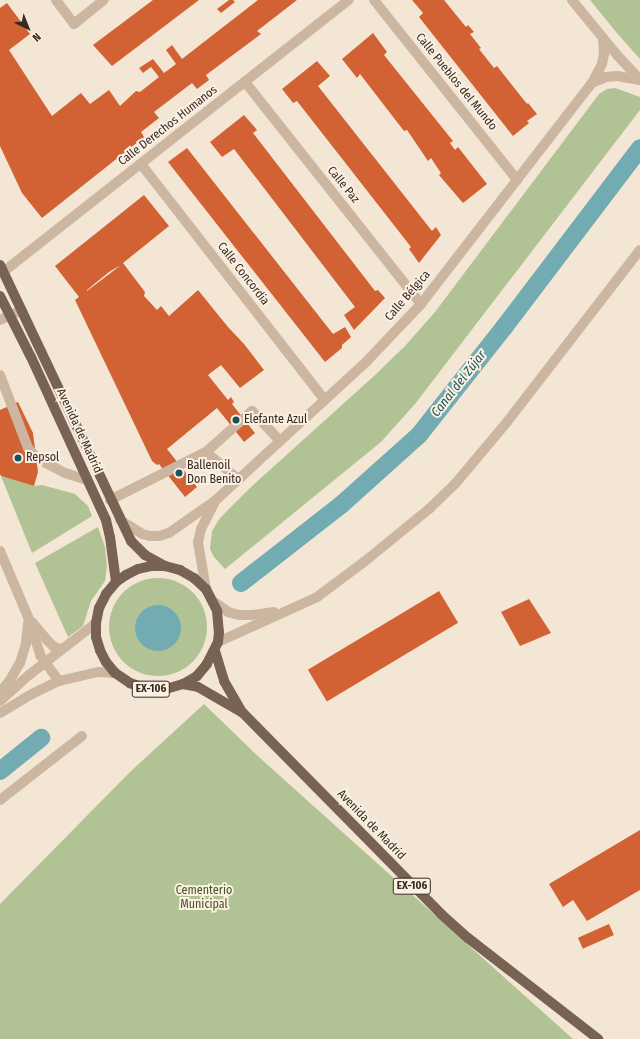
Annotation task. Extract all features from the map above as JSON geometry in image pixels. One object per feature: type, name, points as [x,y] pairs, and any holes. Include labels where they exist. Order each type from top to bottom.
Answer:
[{"type":"main road","name":"Avenida de Madrid","points":[[2,268],[120,520]]},
{"type":"main road","name":"Avenida de Madrid","points":[[0,296],[106,520],[110,537],[116,582]]},
{"type":"main road","name":"EX-106","points":[[120,520],[131,541],[145,556],[165,566],[180,570],[194,578],[206,589],[214,601],[219,621],[216,647],[208,664],[197,676],[183,684],[166,689],[148,689],[130,683],[115,673],[106,662],[96,637],[96,623],[99,608],[106,594],[116,582],[126,574],[138,569],[151,566],[165,566]]},
{"type":"main road","name":"EX-106","points":[[216,647],[224,681],[243,714]]},
{"type":"main road","name":"EX-106","points":[[183,684],[198,687],[243,714]]},
{"type":"main road","name":"Avenida de Madrid","points":[[243,714],[446,919],[468,938],[598,1039]]},
{"type":"street","points":[[56,0],[74,24],[104,0]]},
{"type":"street","name":"Calle Derechos Humanos","points":[[2,268],[141,164],[348,0]]},
{"type":"street","name":"Calle Pueblos del Mundo","points":[[374,0],[517,180]]},
{"type":"street","points":[[572,0],[640,80]]},
{"type":"street","name":"Calle Bélgica","points":[[216,500],[367,361],[421,304],[592,83],[602,64],[604,54],[603,38]]},
{"type":"street","points":[[592,83],[606,77],[617,76],[640,80]]},
{"type":"street","name":"Calle Paz","points":[[244,82],[421,304]]},
{"type":"street","name":"Calle Concordia","points":[[141,164],[325,400]]},
{"type":"street","points":[[216,647],[298,607],[334,586],[429,509],[454,484],[507,422],[640,250]]},
{"type":"street","points":[[0,320],[22,310]]},
{"type":"street","points":[[0,375],[28,448],[46,463],[65,473],[87,480]]},
{"type":"street","points":[[110,500],[206,452],[252,411],[280,441]]},
{"type":"street","points":[[206,452],[238,479]]},
{"type":"street","points":[[120,520],[142,534],[159,536],[169,533],[216,500]]},
{"type":"street","points":[[206,589],[198,542],[200,529],[216,500]]},
{"type":"street","points":[[0,551],[28,617],[40,655],[58,682]]},
{"type":"street","points":[[214,601],[228,612],[239,615],[268,613],[298,607]]},
{"type":"street","points":[[28,617],[47,640],[54,647],[60,649]]},
{"type":"street","points":[[0,692],[10,680],[20,663],[26,643],[28,617]]},
{"type":"street","points":[[0,701],[60,649],[96,623]]},
{"type":"street","points":[[0,713],[32,694],[58,682],[98,672],[115,673]]},
{"type":"street","points":[[0,800],[82,736]]},
{"type":"green space","points":[[590,0],[640,0],[640,59],[616,32]]},
{"type":"green space","points":[[615,88],[640,97],[640,110],[415,404],[381,442],[225,569],[214,557],[210,549],[212,531],[220,518],[251,487],[405,346],[435,312],[599,94],[607,89]]},
{"type":"green space","points":[[1,476],[34,486],[42,485],[75,494],[88,506],[92,516],[32,553]]},
{"type":"green space","points":[[98,527],[105,547],[107,566],[105,581],[91,601],[83,626],[68,637],[35,563]]},
{"type":"green space","points":[[158,578],[168,579],[185,586],[199,600],[206,617],[206,637],[199,654],[185,668],[168,675],[158,676],[148,675],[131,668],[117,654],[110,637],[109,627],[110,617],[117,600],[131,586],[148,579]]},
{"type":"green space","name":"Cementerio Municipal","points":[[204,704],[260,758],[573,1039],[0,1039],[0,904],[130,772]]},
{"type":"water","points":[[153,605],[163,605],[171,609],[177,615],[181,623],[181,633],[177,641],[171,647],[163,651],[153,651],[145,647],[139,641],[135,633],[135,623],[139,615],[145,609]]},
{"type":"building","points":[[153,0],[199,0],[112,66],[93,45]]},
{"type":"building","points":[[229,0],[233,0],[235,2],[221,13],[217,9]]},
{"type":"building","points":[[258,0],[297,0],[257,31],[261,34],[206,75],[209,80],[197,89],[192,83],[154,112],[159,118],[141,132],[144,137],[42,218],[22,193],[0,146],[0,8],[7,3],[30,34],[9,50],[52,116],[81,93],[90,104],[109,90],[120,106],[136,91],[140,92],[159,77],[151,67],[143,73],[139,68],[153,59],[164,73],[176,64],[166,50],[172,45],[182,59]]},
{"type":"building","points":[[412,0],[444,0],[466,27],[468,25],[474,32],[470,34],[481,48],[479,49],[494,68],[497,66],[527,104],[528,103],[537,114],[527,121],[529,123],[513,136],[419,17],[423,13]]},
{"type":"building","points":[[373,33],[387,52],[384,55],[453,141],[450,143],[455,150],[458,147],[487,184],[463,203],[439,175],[441,173],[431,158],[428,161],[407,130],[404,131],[360,74],[357,78],[342,59]]},
{"type":"building","points":[[317,61],[330,76],[318,86],[432,231],[436,227],[441,235],[419,263],[409,249],[411,247],[297,101],[293,103],[282,89]]},
{"type":"building","points":[[244,115],[257,130],[253,133],[375,291],[378,290],[385,298],[354,330],[344,315],[355,307],[234,149],[222,157],[210,142]]},
{"type":"building","points":[[187,148],[333,334],[345,327],[351,337],[342,345],[342,348],[325,362],[168,162]]},
{"type":"building","points":[[144,195],[169,226],[123,263],[145,292],[144,296],[157,310],[161,306],[169,316],[198,290],[264,370],[240,388],[221,365],[208,375],[228,400],[231,397],[234,402],[232,404],[255,433],[244,442],[217,408],[167,449],[197,487],[185,497],[159,464],[157,465],[152,461],[75,300],[79,297],[55,266]],"holes":[[[121,265],[87,291],[109,272]]]},
{"type":"building","name":"Repsol","points":[[18,402],[33,433],[38,472],[34,486],[1,476],[0,474],[0,410]]},
{"type":"building","points":[[439,591],[458,623],[327,702],[308,670]]},
{"type":"building","points":[[529,599],[551,633],[520,646],[501,612]]},
{"type":"building","points":[[640,830],[640,890],[587,921],[573,900],[563,907],[549,884]]},
{"type":"building","points":[[609,924],[614,935],[583,949],[578,938]]},
{"type":"waterway","name":"Canal del Zújar","points":[[241,583],[341,505],[419,435],[505,326],[640,148]]},
{"type":"waterway","name":"Canal del Zújar","points":[[0,771],[41,738]]},
{"type":"place","name":"Elefante Azul","points":[[236,420]]},
{"type":"place","name":"Repsol","points":[[18,458]]},
{"type":"place","name":"Ballenoil Don Benito","points":[[179,473]]}]
